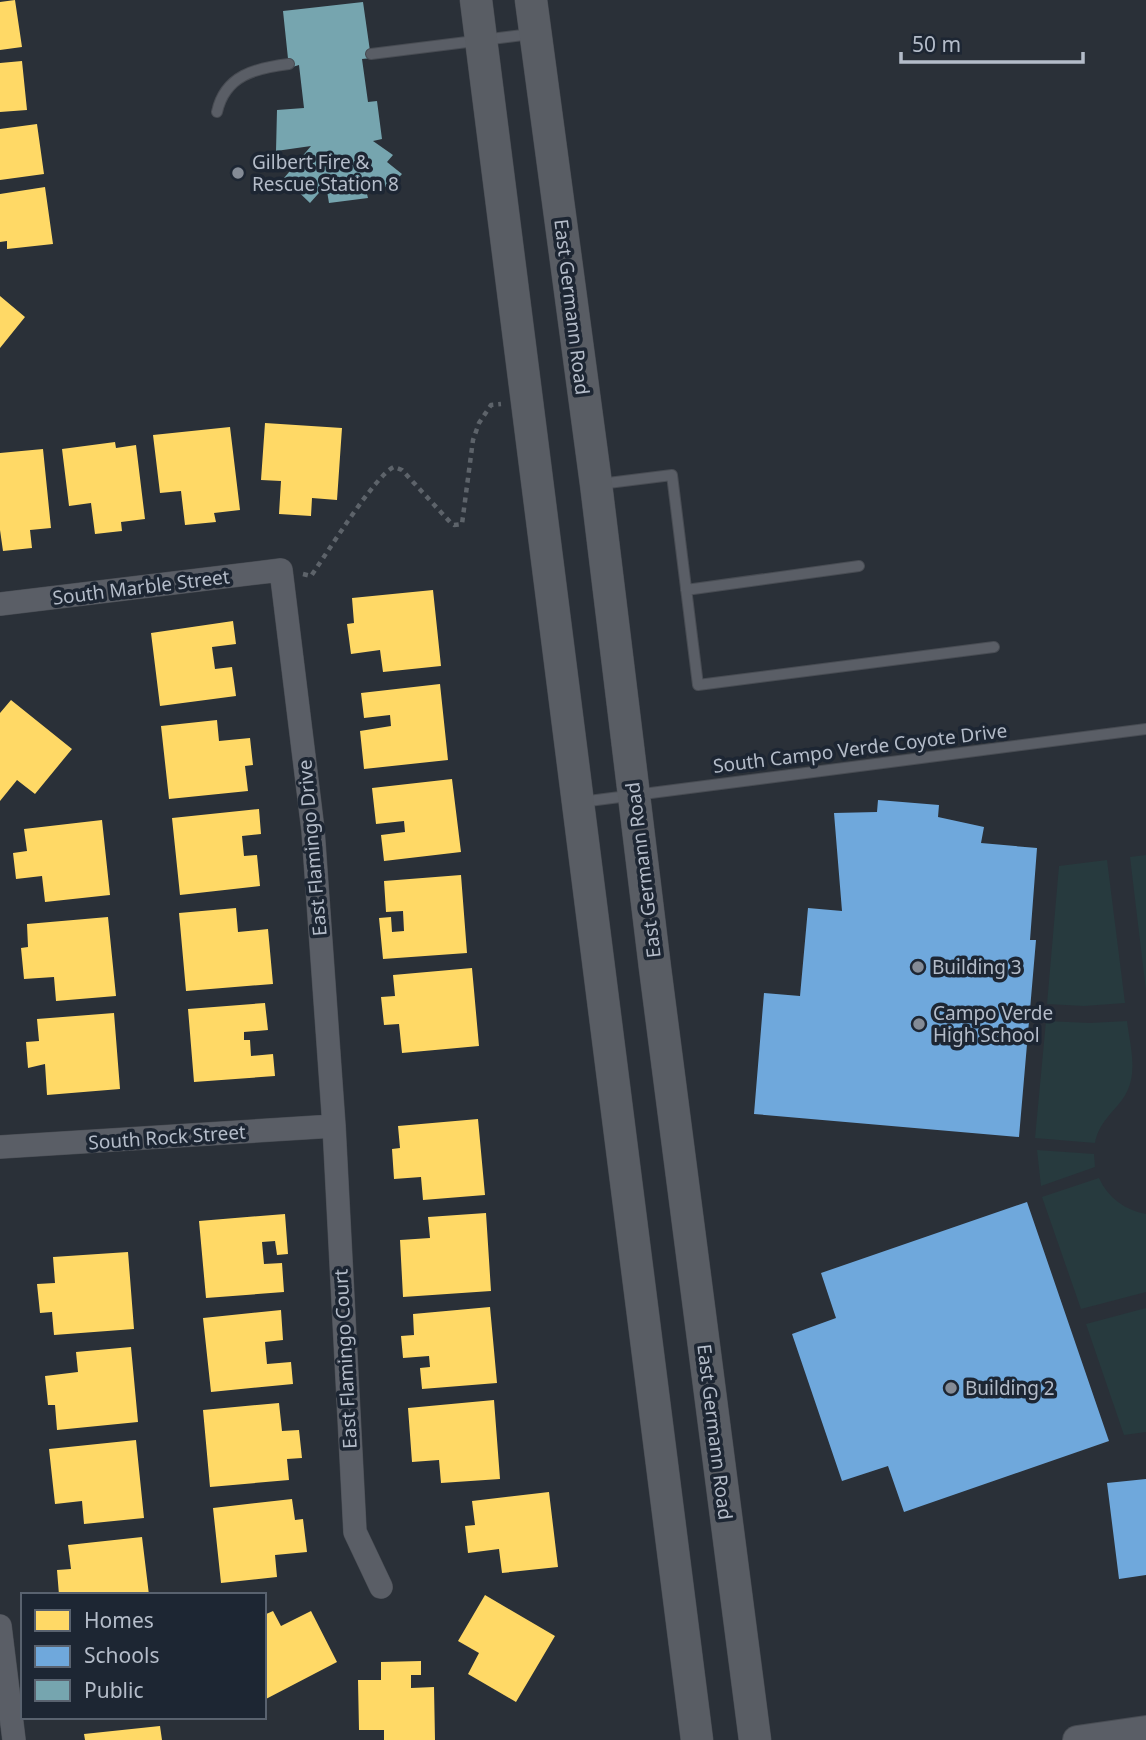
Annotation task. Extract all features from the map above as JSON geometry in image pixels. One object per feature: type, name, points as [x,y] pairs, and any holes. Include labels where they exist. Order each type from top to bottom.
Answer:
[{"type":"main road","points":[[476,0],[697,1740]]},
{"type":"main road","name":"East Germann Road","points":[[531,0],[596,484],[755,1740]]},
{"type":"street","name":"South Marble Street","points":[[0,604],[281,570]]},
{"type":"street","name":"East Flamingo Drive","points":[[281,570],[313,830],[334,1126]]},
{"type":"street","name":"South Rock Street","points":[[0,1147],[334,1126]]},
{"type":"street","name":"East Flamingo Court","points":[[334,1126],[355,1532],[381,1587]]},
{"type":"street","points":[[0,1626],[14,1740]]},
{"type":"street","points":[[1077,1740],[1146,1730]]},
{"type":"lane","points":[[371,54],[535,34]]},
{"type":"lane","points":[[217,112],[221,96],[240,78],[260,68],[289,64]]},
{"type":"lane","points":[[596,484],[672,475],[698,685],[994,647]]},
{"type":"lane","points":[[686,590],[859,566]]},
{"type":"lane","name":"South Campo Verde Coyote Drive","points":[[578,802],[1146,729]]},
{"type":"path","points":[[281,570],[311,576],[372,487],[387,470],[394,467],[402,470],[450,522],[454,525],[462,524],[473,440],[479,423],[491,405],[528,400]]},
{"type":"green space","points":[[1146,855],[1146,991],[1130,857]]},
{"type":"green space","points":[[1107,860],[1125,1003],[1084,1006],[1047,1004],[1059,866]]},
{"type":"green space","points":[[1046,1021],[1127,1021],[1132,1060],[1129,1088],[1100,1129],[1095,1143],[1035,1138]]},
{"type":"green space","points":[[1037,1150],[1094,1154],[1095,1167],[1041,1186]]},
{"type":"green space","points":[[1099,1178],[1118,1202],[1131,1210],[1146,1214],[1146,1292],[1081,1309],[1042,1197]]},
{"type":"green space","points":[[1146,1308],[1146,1432],[1124,1435],[1086,1324]]},
{"type":"building: Homes","points":[[15,0],[22,47],[0,50],[0,2]]},
{"type":"building: Homes","points":[[22,61],[27,110],[0,112],[0,63]]},
{"type":"building: Homes","points":[[37,124],[44,174],[0,180],[0,129]]},
{"type":"building: Homes","points":[[45,187],[53,244],[7,249],[7,241],[0,242],[0,194]]},
{"type":"building: Homes","points":[[0,296],[25,317],[0,348]]},
{"type":"building: Homes","points":[[265,423],[342,428],[337,500],[312,498],[311,516],[279,514],[281,481],[261,480]]},
{"type":"building: Homes","points":[[230,427],[240,510],[214,513],[216,522],[185,525],[181,491],[160,493],[153,435]]},
{"type":"building: Homes","points":[[115,442],[116,448],[136,445],[145,519],[121,522],[122,531],[95,534],[91,503],[69,506],[62,449]]},
{"type":"building: Homes","points":[[43,449],[51,528],[30,530],[32,548],[3,551],[0,530],[0,453]]},
{"type":"building: Homes","points":[[433,590],[441,666],[383,672],[380,650],[351,654],[347,624],[354,623],[352,598]]},
{"type":"building: Homes","points":[[233,621],[236,644],[212,647],[215,669],[232,667],[236,696],[160,706],[151,633]]},
{"type":"building: Homes","points":[[440,684],[448,760],[364,769],[360,731],[391,726],[390,715],[364,718],[361,693]]},
{"type":"building: Homes","points":[[11,700],[72,749],[35,794],[17,780],[0,801],[0,713]]},
{"type":"building: Homes","points":[[217,720],[219,741],[250,738],[253,765],[245,766],[248,791],[169,799],[161,726]]},
{"type":"building: Homes","points":[[452,779],[461,852],[384,861],[381,835],[405,832],[404,821],[376,824],[372,788]]},
{"type":"building: Homes","points":[[259,809],[261,834],[242,836],[244,856],[257,855],[260,886],[180,895],[172,818]]},
{"type":"building: Homes","points":[[102,820],[110,895],[45,902],[42,876],[16,879],[13,853],[27,851],[24,829]]},
{"type":"building: Homes","points":[[461,875],[467,953],[383,959],[379,918],[391,917],[392,932],[404,931],[403,911],[386,912],[384,881]]},
{"type":"building: Homes","points":[[236,908],[238,932],[268,929],[273,984],[186,991],[179,913]]},
{"type":"building: Homes","points":[[108,917],[116,996],[56,1001],[54,977],[24,979],[21,948],[28,947],[27,924]]},
{"type":"building: Homes","points":[[472,968],[479,1046],[402,1053],[399,1024],[384,1025],[381,997],[395,996],[393,975]]},
{"type":"building: Homes","points":[[265,1003],[268,1030],[244,1032],[244,1040],[250,1040],[251,1056],[273,1054],[275,1076],[194,1082],[188,1009]]},
{"type":"building: Homes","points":[[114,1013],[120,1089],[47,1095],[45,1064],[28,1068],[26,1042],[39,1041],[37,1019]]},
{"type":"building: Homes","points":[[478,1119],[485,1195],[423,1200],[421,1177],[394,1179],[392,1149],[400,1148],[398,1126]]},
{"type":"building: Homes","points":[[486,1213],[491,1291],[403,1297],[400,1240],[430,1238],[428,1217]]},
{"type":"building: Homes","points":[[285,1214],[288,1254],[277,1255],[275,1241],[262,1242],[264,1264],[282,1263],[284,1292],[206,1298],[199,1221]]},
{"type":"building: Homes","points":[[128,1252],[134,1329],[54,1335],[52,1312],[40,1313],[37,1284],[55,1283],[53,1257]]},
{"type":"building: Homes","points":[[490,1307],[497,1383],[422,1389],[420,1368],[430,1367],[429,1356],[403,1358],[401,1336],[414,1335],[413,1314]]},
{"type":"building: Homes","points":[[281,1310],[283,1340],[265,1342],[267,1364],[291,1362],[293,1384],[211,1392],[203,1318]]},
{"type":"building: Homes","points":[[131,1347],[138,1422],[57,1430],[55,1405],[48,1405],[45,1376],[78,1372],[76,1352]]},
{"type":"building: Homes","points":[[494,1400],[500,1479],[441,1483],[439,1460],[412,1462],[408,1408]]},
{"type":"building: Homes","points":[[279,1403],[282,1431],[299,1430],[302,1458],[287,1459],[289,1480],[210,1487],[203,1410]]},
{"type":"building: Homes","points":[[136,1440],[144,1518],[84,1524],[82,1501],[55,1504],[49,1449]]},
{"type":"building: Homes","points":[[549,1492],[558,1567],[502,1573],[499,1549],[468,1553],[465,1526],[475,1525],[472,1501]]},
{"type":"building: Homes","points":[[292,1499],[295,1520],[303,1519],[307,1552],[275,1555],[277,1577],[221,1583],[213,1508]]},
{"type":"building: Homes","points":[[142,1537],[149,1593],[59,1593],[57,1570],[71,1569],[68,1545]]},
{"type":"building: Homes","points":[[485,1595],[555,1636],[516,1702],[468,1674],[479,1653],[458,1641]]},
{"type":"building: Homes","points":[[273,1611],[281,1626],[311,1611],[337,1662],[266,1699],[266,1614]]},
{"type":"building: Homes","points":[[421,1661],[421,1675],[411,1675],[411,1688],[434,1687],[435,1740],[384,1740],[384,1730],[359,1730],[358,1680],[381,1680],[381,1662]]},
{"type":"building: Homes","points":[[160,1726],[162,1740],[85,1740],[84,1734]]},
{"type":"building: Schools","name":"Building 3","points":[[878,800],[939,805],[938,817],[984,827],[981,843],[1037,848],[1030,940],[1036,940],[1019,1137],[754,1114],[764,993],[800,996],[808,908],[842,911],[834,813],[877,812]]},
{"type":"building: Schools","name":"Building 2","points":[[1027,1202],[1109,1441],[904,1512],[888,1466],[842,1481],[792,1334],[836,1318],[821,1273]]},
{"type":"building: Schools","points":[[1146,1479],[1146,1575],[1119,1579],[1107,1483]]},
{"type":"building: Public","points":[[363,2],[371,58],[362,59],[368,102],[377,101],[382,139],[373,141],[393,155],[387,162],[402,174],[388,189],[375,178],[365,186],[368,198],[329,203],[326,185],[310,203],[284,178],[311,146],[276,151],[277,110],[304,108],[299,65],[289,68],[283,11]]},
{"type":"place","name":"Gilbert Fire & Rescue Station 8","points":[[238,173]]},
{"type":"place","name":"Building 3","points":[[918,967]]},
{"type":"place","name":"Campo Verde High School","points":[[919,1024]]},
{"type":"place","name":"Building 2","points":[[951,1388]]}]
